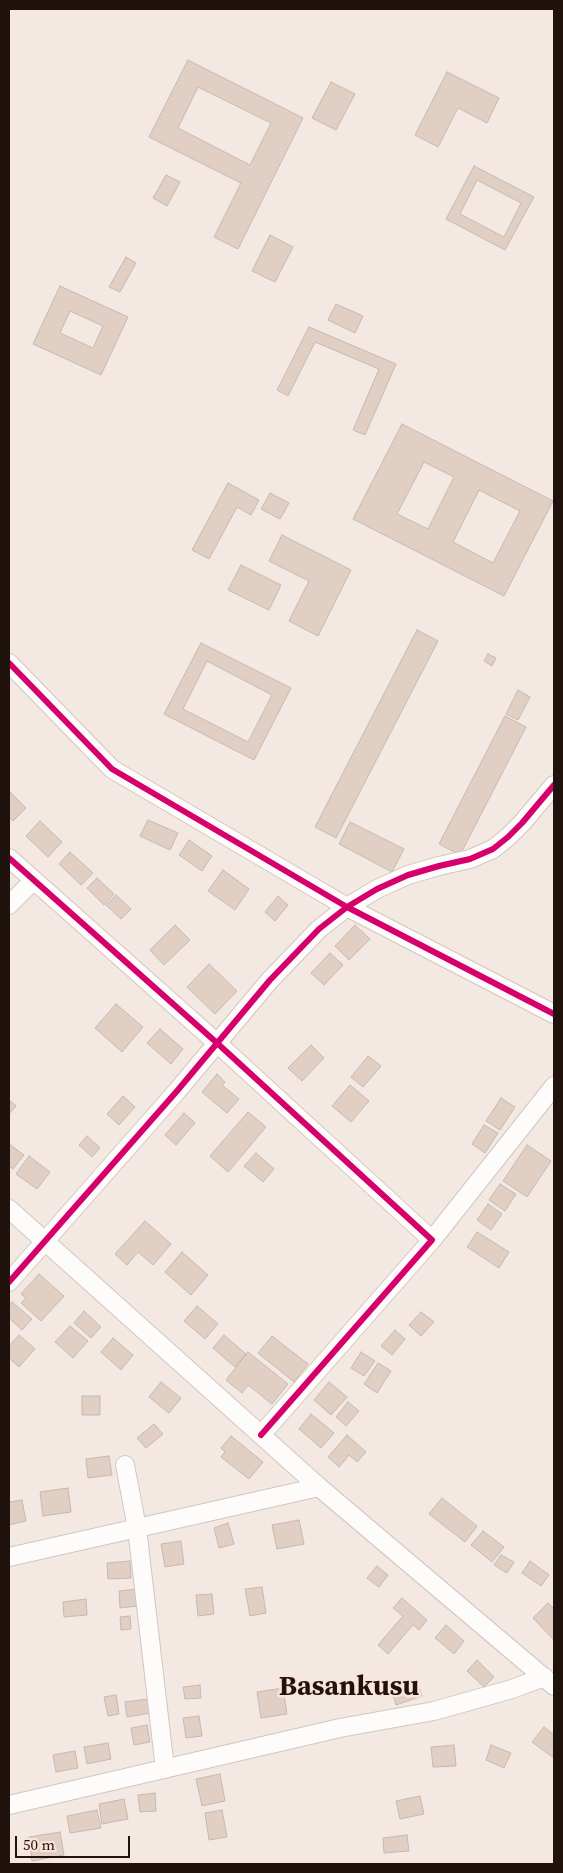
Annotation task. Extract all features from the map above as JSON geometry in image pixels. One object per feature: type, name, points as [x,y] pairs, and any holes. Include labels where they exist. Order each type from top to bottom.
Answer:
[{"type":"street","points":[[9,663],[112,769],[347,907],[554,1014]]},
{"type":"street","points":[[9,1282],[270,980],[319,929],[347,907],[378,889],[408,875],[470,860],[493,848],[522,823],[554,785]]},
{"type":"street","points":[[9,858],[217,1043],[432,1240]]},
{"type":"street","points":[[9,905],[34,880]]},
{"type":"street","points":[[261,1434],[432,1240],[554,1086]]},
{"type":"street","points":[[9,1208],[319,1487],[549,1681]]},
{"type":"street","points":[[125,1465],[138,1528],[165,1769]]},
{"type":"street","points":[[9,1557],[319,1487]]},
{"type":"street","points":[[9,1805],[340,1728],[434,1711],[512,1689],[549,1681]]},
{"type":"building","points":[[188,60],[303,118],[238,249],[214,237],[241,183],[149,137]],"holes":[[[198,87],[271,123],[250,165],[178,128]]]},
{"type":"building","points":[[447,72],[499,98],[487,123],[458,108],[438,147],[415,135]]},
{"type":"building","points":[[331,82],[355,94],[336,130],[312,118]]},
{"type":"building","points":[[474,166],[534,197],[505,250],[446,219]],"holes":[[[477,180],[521,203],[504,237],[460,214]]]},
{"type":"building","points":[[166,175],[180,182],[167,206],[153,198]]},
{"type":"building","points":[[270,235],[293,247],[275,282],[252,271]]},
{"type":"building","points":[[126,257],[136,263],[120,292],[109,287]]},
{"type":"building","points":[[60,286],[128,317],[101,375],[33,344]],"holes":[[[70,311],[103,326],[93,348],[60,333]]]},
{"type":"building","points":[[336,304],[363,316],[355,333],[328,320]]},
{"type":"building","points":[[309,327],[396,364],[365,435],[353,430],[379,369],[315,342],[288,396],[277,390]]},
{"type":"building","points":[[402,424],[553,501],[504,596],[353,519]],"holes":[[[424,462],[454,477],[428,529],[397,514]],[[479,490],[520,511],[493,563],[453,542]]]},
{"type":"building","points":[[228,483],[259,500],[251,515],[237,507],[209,559],[192,550]]},
{"type":"building","points":[[270,493],[289,503],[280,519],[261,509]]},
{"type":"building","points":[[282,535],[351,570],[318,636],[289,621],[309,581],[269,561]]},
{"type":"building","points":[[241,565],[281,585],[269,610],[228,590]]},
{"type":"building","points":[[417,630],[438,641],[336,838],[315,827]]},
{"type":"building","points":[[201,643],[291,688],[254,760],[164,714]],"holes":[[[207,661],[272,695],[248,742],[183,709]]]},
{"type":"building","points":[[488,654],[496,658],[492,666],[484,661]]},
{"type":"building","points":[[518,690],[530,697],[518,720],[506,714]]},
{"type":"building","points":[[505,716],[526,727],[460,855],[439,844]]},
{"type":"building","points":[[9,791],[26,808],[13,821],[9,817]]},
{"type":"building","points":[[148,820],[178,833],[170,850],[140,836]]},
{"type":"building","points":[[40,821],[62,842],[48,857],[26,836]]},
{"type":"building","points":[[350,822],[404,849],[392,872],[339,844]]},
{"type":"building","points":[[189,840],[212,856],[202,871],[179,855]]},
{"type":"building","points":[[70,852],[93,873],[81,885],[59,864]]},
{"type":"building","points":[[223,870],[249,889],[235,910],[208,891]]},
{"type":"building","points":[[97,878],[114,894],[104,905],[87,888]]},
{"type":"building","points":[[116,895],[131,909],[121,919],[106,905]]},
{"type":"building","points":[[278,896],[288,905],[275,921],[265,912]]},
{"type":"building","points":[[175,925],[190,940],[164,965],[150,950]]},
{"type":"building","points":[[355,925],[370,939],[349,960],[335,946]]},
{"type":"building","points":[[330,953],[343,965],[324,985],[311,973]]},
{"type":"building","points":[[209,964],[237,991],[215,1014],[187,987]]},
{"type":"building","points":[[116,1004],[143,1027],[122,1052],[95,1028]]},
{"type":"building","points":[[160,1029],[183,1049],[171,1064],[147,1043]]},
{"type":"building","points":[[311,1045],[324,1058],[302,1081],[288,1068]]},
{"type":"building","points":[[368,1056],[381,1066],[363,1087],[351,1077]]},
{"type":"building","points":[[217,1074],[225,1082],[222,1085],[239,1099],[227,1113],[202,1092]]},
{"type":"building","points":[[350,1085],[369,1101],[351,1122],[332,1106]]},
{"type":"building","points":[[123,1096],[135,1107],[119,1125],[107,1114]]},
{"type":"building","points":[[501,1098],[515,1107],[500,1130],[486,1121]]},
{"type":"building","points":[[9,1100],[16,1106],[9,1114]]},
{"type":"building","points":[[248,1112],[266,1127],[228,1172],[210,1156]]},
{"type":"building","points":[[184,1113],[195,1123],[176,1145],[165,1135]]},
{"type":"building","points":[[484,1125],[498,1133],[485,1153],[472,1144]]},
{"type":"building","points":[[87,1136],[100,1148],[92,1157],[79,1145]]},
{"type":"building","points":[[9,1144],[24,1155],[13,1169],[9,1166]]},
{"type":"building","points":[[527,1145],[551,1161],[527,1197],[503,1181]]},
{"type":"building","points":[[256,1153],[274,1169],[263,1182],[244,1166]]},
{"type":"building","points":[[29,1156],[50,1172],[37,1189],[16,1174]]},
{"type":"building","points":[[500,1184],[516,1194],[505,1211],[489,1200]]},
{"type":"building","points":[[488,1204],[502,1214],[491,1230],[477,1220]]},
{"type":"building","points":[[145,1221],[171,1244],[153,1265],[138,1252],[127,1265],[115,1254]]},
{"type":"building","points":[[477,1232],[509,1252],[499,1268],[467,1247]]},
{"type":"building","points":[[182,1252],[208,1275],[191,1295],[165,1272]]},
{"type":"building","points":[[39,1274],[64,1296],[41,1321],[21,1303],[26,1298],[21,1294]]},
{"type":"building","points":[[12,1302],[32,1319],[22,1330],[9,1318],[9,1306]]},
{"type":"building","points":[[197,1306],[218,1324],[205,1339],[184,1321]]},
{"type":"building","points":[[84,1311],[101,1327],[91,1338],[74,1323]]},
{"type":"building","points":[[421,1312],[434,1322],[421,1336],[409,1325]]},
{"type":"building","points":[[70,1326],[88,1341],[73,1358],[55,1342]]},
{"type":"building","points":[[395,1330],[405,1339],[392,1355],[381,1346]]},
{"type":"building","points":[[19,1335],[35,1349],[19,1367],[9,1358],[9,1346]]},
{"type":"building","points":[[224,1335],[246,1354],[235,1367],[213,1348]]},
{"type":"building","points":[[272,1336],[308,1364],[294,1382],[258,1353]]},
{"type":"building","points":[[113,1338],[133,1355],[121,1370],[101,1352]]},
{"type":"building","points":[[248,1352],[288,1384],[272,1404],[248,1385],[242,1393],[226,1380]]},
{"type":"building","points":[[361,1352],[375,1361],[364,1376],[351,1368]]},
{"type":"building","points":[[378,1363],[391,1371],[377,1393],[364,1384]]},
{"type":"building","points":[[161,1382],[181,1398],[169,1413],[149,1397]]},
{"type":"building","points":[[329,1382],[347,1397],[331,1415],[314,1400]]},
{"type":"building","points":[[82,1396],[100,1396],[100,1415],[82,1415]]},
{"type":"building","points":[[348,1402],[359,1411],[346,1426],[336,1417]]},
{"type":"building","points":[[311,1414],[334,1433],[321,1448],[299,1429]]},
{"type":"building","points":[[154,1424],[163,1434],[146,1448],[137,1438]]},
{"type":"building","points":[[347,1435],[366,1452],[357,1462],[349,1455],[339,1467],[328,1457]]},
{"type":"building","points":[[231,1436],[263,1462],[249,1479],[221,1457],[225,1452],[221,1448]]},
{"type":"building","points":[[109,1456],[112,1475],[88,1478],[86,1459]]},
{"type":"building","points":[[68,1488],[71,1512],[43,1516],[40,1492]]},
{"type":"building","points":[[442,1498],[477,1526],[465,1542],[429,1514]]},
{"type":"building","points":[[22,1500],[26,1521],[9,1525],[9,1502]]},
{"type":"building","points":[[299,1520],[304,1544],[277,1549],[272,1525]]},
{"type":"building","points":[[228,1523],[234,1544],[219,1548],[214,1528]]},
{"type":"building","points":[[483,1531],[504,1547],[492,1562],[471,1545]]},
{"type":"building","points":[[181,1541],[184,1564],[165,1567],[161,1544]]},
{"type":"building","points":[[501,1555],[514,1562],[507,1573],[494,1565]]},
{"type":"building","points":[[130,1561],[131,1578],[108,1579],[107,1563]]},
{"type":"building","points":[[530,1561],[549,1575],[541,1586],[522,1573]]},
{"type":"building","points":[[377,1566],[388,1575],[379,1587],[367,1578]]},
{"type":"building","points":[[262,1587],[266,1613],[250,1616],[245,1589]]},
{"type":"building","points":[[137,1589],[138,1606],[120,1608],[119,1591]]},
{"type":"building","points":[[212,1594],[214,1614],[198,1616],[196,1595]]},
{"type":"building","points":[[402,1598],[427,1620],[419,1630],[413,1625],[388,1654],[378,1645],[403,1616],[393,1608]]},
{"type":"building","points":[[86,1599],[87,1615],[64,1617],[63,1602]]},
{"type":"building","points":[[548,1603],[554,1609],[554,1640],[533,1618]]},
{"type":"building","points":[[130,1616],[131,1629],[121,1630],[120,1617]]},
{"type":"building","points":[[446,1625],[464,1641],[454,1654],[435,1638]]},
{"type":"building","points":[[477,1660],[494,1677],[484,1687],[467,1671]]},
{"type":"building","points":[[417,1680],[422,1696],[396,1705],[391,1689]]},
{"type":"building","points":[[200,1685],[201,1698],[185,1699],[183,1687]]},
{"type":"building","points":[[283,1688],[287,1714],[261,1718],[257,1692]]},
{"type":"building","points":[[116,1695],[119,1714],[108,1716],[104,1697]]},
{"type":"building","points":[[148,1699],[150,1713],[127,1717],[125,1702]]},
{"type":"building","points":[[199,1716],[202,1736],[186,1738],[183,1718]]},
{"type":"building","points":[[147,1725],[150,1742],[134,1745],[131,1728]]},
{"type":"building","points":[[544,1727],[554,1735],[554,1758],[532,1742]]},
{"type":"building","points":[[108,1743],[111,1759],[87,1764],[84,1747]]},
{"type":"building","points":[[454,1745],[456,1766],[433,1767],[431,1747]]},
{"type":"building","points":[[491,1745],[511,1753],[504,1768],[486,1760]]},
{"type":"building","points":[[75,1751],[78,1768],[56,1772],[53,1755]]},
{"type":"building","points":[[220,1774],[225,1801],[202,1806],[196,1779]]},
{"type":"building","points":[[155,1793],[156,1811],[140,1812],[138,1795]]},
{"type":"building","points":[[420,1796],[424,1814],[400,1819],[396,1801]]},
{"type":"building","points":[[124,1799],[128,1819],[102,1824],[99,1804]]},
{"type":"building","points":[[97,1810],[101,1828],[70,1833],[67,1816]]},
{"type":"building","points":[[222,1810],[227,1837],[209,1840],[205,1813]]},
{"type":"building","points":[[60,1832],[64,1855],[32,1861],[29,1837]]},
{"type":"building","points":[[407,1835],[409,1851],[384,1853],[383,1838]]},
{"type":"cycle path","points":[[9,663],[112,769],[347,907],[554,1014]]},
{"type":"cycle path","points":[[9,1282],[177,1091],[270,980],[319,929],[347,907],[377,889],[408,875],[470,859],[493,849],[522,823],[554,785]]},
{"type":"cycle path","points":[[9,858],[217,1043],[432,1240],[261,1435]]},
{"type":"district","name":"Basankusu","points":[[349,1688]]}]
